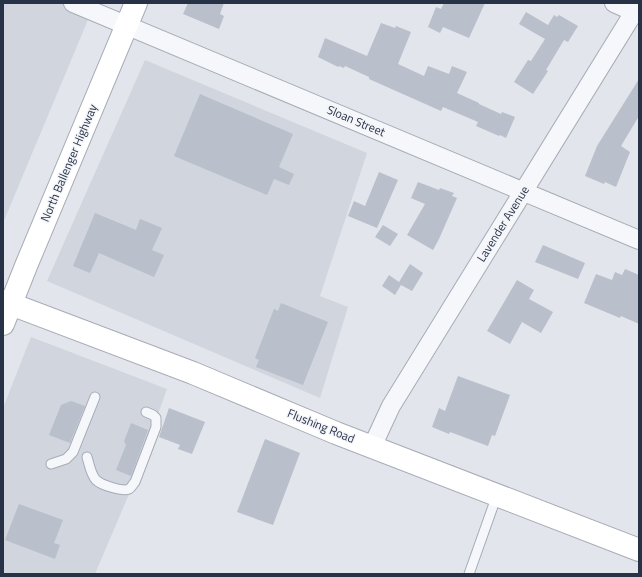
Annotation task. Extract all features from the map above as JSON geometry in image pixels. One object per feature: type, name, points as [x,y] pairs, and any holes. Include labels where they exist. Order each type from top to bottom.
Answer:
[{"type":"main road","name":"North Ballenger Highway","points":[[6,310],[136,3]]},
{"type":"main road","name":"Flushing Road","points":[[6,310],[194,374],[372,447],[639,550]]},
{"type":"street","name":"Sloan Street","points":[[73,3],[639,240]]},
{"type":"street","points":[[614,3],[637,10]]},
{"type":"street","name":"Lavender Avenue","points":[[372,447],[391,406],[637,10]]},
{"type":"lane","points":[[51,464],[66,459],[73,452],[95,397]]},
{"type":"lane","points":[[87,457],[94,478],[98,482],[122,489],[128,489],[131,487],[137,478],[156,427],[156,418],[146,412]]},
{"type":"lane","points":[[469,574],[497,495]]},
{"type":"shaded area","points":[[3,3],[95,3],[3,223]]},
{"type":"shaded area","points":[[145,60],[367,153],[320,296],[348,307],[320,398],[47,281]]},
{"type":"shaded area","points":[[31,337],[167,389],[132,487],[95,574],[3,574],[3,408]]},
{"type":"building","points":[[188,3],[224,3],[220,14],[224,16],[219,29],[183,14]]},
{"type":"building","points":[[444,3],[485,3],[469,38],[443,27],[440,33],[428,27],[436,7],[441,9]]},
{"type":"building","points":[[526,12],[548,25],[554,15],[557,17],[559,15],[578,26],[568,42],[564,40],[546,70],[548,71],[533,94],[514,82],[528,60],[531,61],[545,39],[519,24]]},
{"type":"building","points":[[381,23],[395,28],[396,26],[411,32],[398,64],[424,76],[428,66],[449,74],[452,66],[467,72],[457,93],[501,114],[502,112],[515,117],[506,138],[476,126],[478,122],[443,107],[441,111],[369,79],[369,77],[345,66],[344,68],[338,67],[318,57],[325,38],[367,56]]},
{"type":"building","points":[[639,79],[639,116],[621,146],[630,152],[616,187],[585,176],[597,146]]},
{"type":"building","points":[[200,94],[293,134],[279,167],[294,174],[289,185],[274,179],[267,195],[174,156]]},
{"type":"building","points":[[379,172],[398,180],[377,228],[348,216],[354,201],[365,206]]},
{"type":"building","points":[[418,182],[439,190],[440,188],[454,193],[452,196],[457,198],[433,250],[407,235],[425,204],[411,198]]},
{"type":"building","points":[[95,213],[136,230],[140,219],[162,228],[152,250],[164,255],[154,277],[99,253],[90,273],[73,266]]},
{"type":"building","points":[[383,225],[398,234],[390,246],[375,237]]},
{"type":"building","points":[[543,245],[585,263],[578,279],[535,262]]},
{"type":"building","points":[[410,264],[423,273],[412,291],[401,285],[395,295],[382,286],[389,275],[399,282]]},
{"type":"building","points":[[625,269],[639,275],[639,324],[584,303],[596,274],[612,280],[615,272],[622,275]]},
{"type":"building","points":[[517,280],[534,290],[529,299],[553,312],[541,333],[522,322],[510,344],[487,331]]},
{"type":"building","points":[[281,303],[328,322],[303,385],[256,367],[259,360],[255,358],[274,309],[278,311]]},
{"type":"building","points":[[458,376],[510,395],[495,436],[492,435],[488,446],[432,427],[439,408],[445,411]]},
{"type":"building","points":[[71,401],[85,406],[70,443],[49,435],[61,405]]},
{"type":"building","points":[[169,408],[205,422],[192,454],[178,449],[180,445],[159,437]]},
{"type":"building","points":[[131,423],[148,430],[131,476],[116,470],[126,445],[124,441]]},
{"type":"building","points":[[265,439],[300,453],[273,525],[237,512]]},
{"type":"building","points":[[19,504],[63,520],[54,543],[60,545],[55,559],[5,540]]}]
